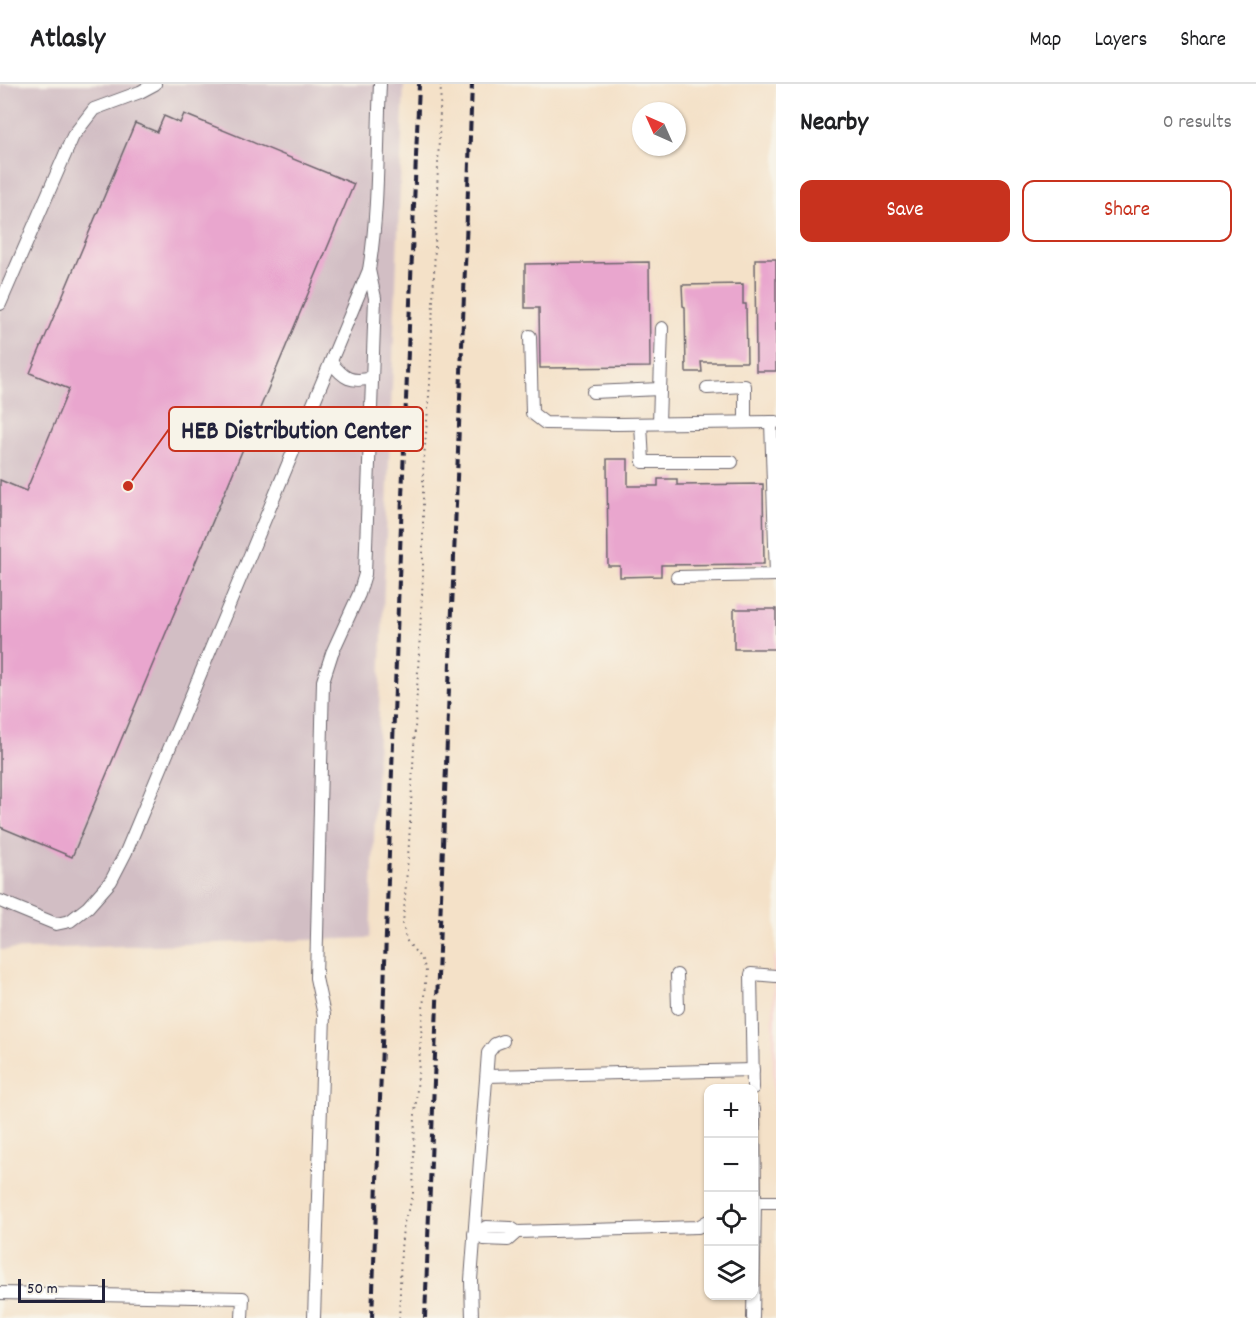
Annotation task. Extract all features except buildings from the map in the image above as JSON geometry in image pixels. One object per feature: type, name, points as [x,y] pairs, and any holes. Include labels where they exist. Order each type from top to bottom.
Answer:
[{"type":"street","points":[[0,304],[73,136],[94,109],[140,92],[154,84]]},
{"type":"street","points":[[0,901],[56,924],[70,921],[88,907],[111,881],[126,852],[369,270],[374,244],[379,170],[380,84]]},
{"type":"street","points":[[314,1318],[324,1015],[316,978],[324,681],[332,653],[365,574],[375,297],[369,270]]},
{"type":"street","points":[[659,423],[662,328]]},
{"type":"street","points":[[530,336],[532,413],[545,423],[774,422],[776,575],[677,577]]},
{"type":"street","points":[[331,362],[339,373],[351,380],[372,378]]},
{"type":"street","points":[[708,388],[745,386],[745,422]]},
{"type":"street","points":[[593,392],[660,389]]},
{"type":"street","points":[[641,424],[643,462],[732,462]]},
{"type":"street","points":[[753,1084],[751,974],[776,976]]},
{"type":"street","points":[[677,975],[678,1008]]},
{"type":"street","points":[[472,1318],[471,1280],[477,1234],[488,1053],[495,1044],[503,1041]]},
{"type":"street","points":[[487,1076],[753,1070]]},
{"type":"street","points":[[754,1138],[755,1192]]},
{"type":"street","points":[[758,1202],[776,1202]]},
{"type":"street","points":[[477,1234],[484,1239],[508,1240],[517,1232],[704,1227]]},
{"type":"street","points":[[753,1318],[754,1246]]},
{"type":"street","points":[[0,1293],[243,1298],[242,1318]]},
{"type":"path","points":[[399,1318],[403,1228],[411,1205],[412,1194],[416,1094],[426,970],[422,960],[406,940],[403,924],[422,586],[423,471],[430,383],[441,84]]},
{"type":"shaded area","points":[[0,84],[404,84],[370,938],[0,950]]},
{"type":"shaded area","points":[[776,955],[776,1156],[774,1155],[773,1133],[773,958]]},
{"type":"railway","points":[[372,1318],[419,84]]},
{"type":"railway","points":[[425,1318],[472,84]]},
{"type":"place","name":"HEB Distribution Center","points":[[128,486]]}]
